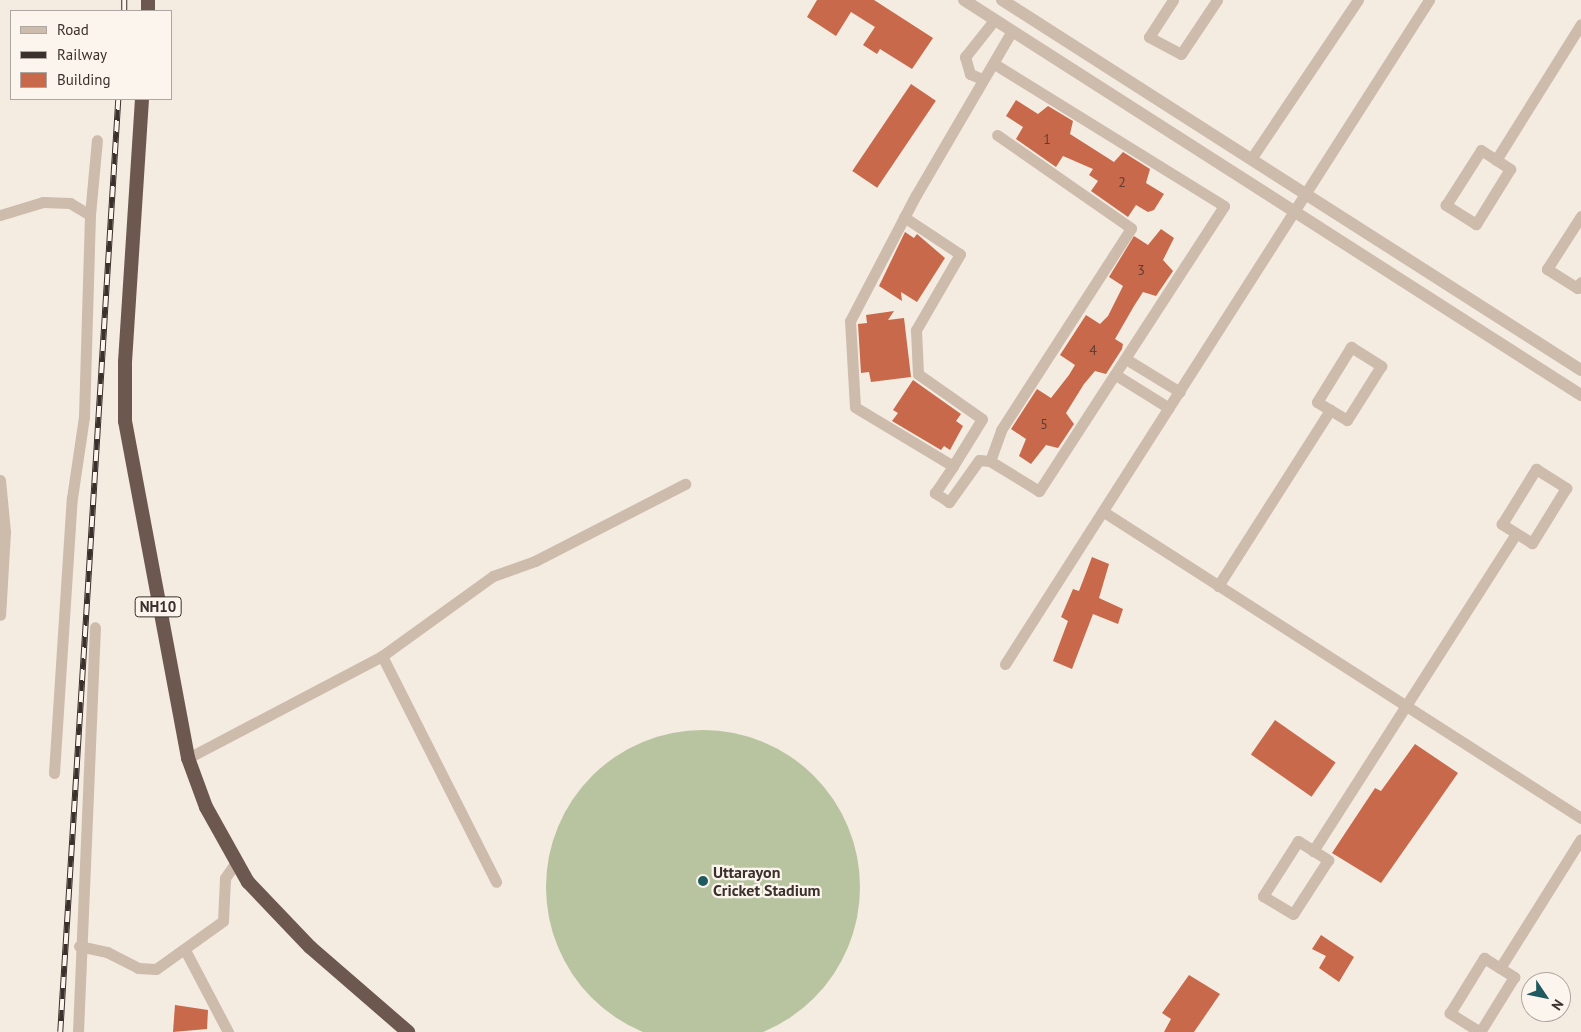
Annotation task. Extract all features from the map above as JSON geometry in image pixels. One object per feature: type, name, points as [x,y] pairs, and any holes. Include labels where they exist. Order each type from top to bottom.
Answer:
[{"type":"highway","name":"NH10","points":[[142,100],[124,362],[125,421],[188,758],[206,806],[236,862],[290,928],[408,1032]]},
{"type":"street","points":[[964,0],[1581,395]]},
{"type":"street","points":[[1002,0],[1581,370]]},
{"type":"street","points":[[1173,0],[1149,37],[1181,54],[1217,0]]},
{"type":"street","points":[[1252,159],[1358,0]]},
{"type":"street","points":[[1005,664],[1104,512],[1429,0]]},
{"type":"street","points":[[982,79],[970,74],[965,58],[995,20]]},
{"type":"street","points":[[1496,160],[1581,24]]},
{"type":"street","points":[[953,466],[855,407],[850,321],[904,217],[967,114],[982,79],[996,66],[996,56],[1012,31]]},
{"type":"street","points":[[904,217],[960,254],[916,330],[918,374],[982,419],[935,493],[949,502],[979,460],[990,460],[1039,492],[1224,206],[996,66]]},
{"type":"street","points":[[990,460],[1001,430],[1131,228],[997,135]]},
{"type":"street","points":[[54,773],[72,498],[84,417],[90,214],[97,140]]},
{"type":"street","points":[[1480,150],[1496,160],[1510,169],[1476,224],[1446,205],[1480,150]]},
{"type":"street","points":[[0,216],[44,202],[70,203],[90,214]]},
{"type":"street","points":[[1581,216],[1547,270],[1577,288],[1581,282]]},
{"type":"street","points":[[1351,347],[1381,366],[1346,420],[1330,410],[1317,402],[1351,347]]},
{"type":"street","points":[[1126,359],[1180,392]]},
{"type":"street","points":[[1116,374],[1169,408]]},
{"type":"street","points":[[1218,586],[1330,410]]},
{"type":"street","points":[[1536,469],[1566,488],[1532,543],[1516,533],[1502,524],[1536,469]]},
{"type":"street","points":[[0,480],[5,532],[0,616]]},
{"type":"street","points":[[188,758],[382,656],[494,576],[536,561],[685,484]]},
{"type":"street","points":[[1104,512],[1581,818]]},
{"type":"street","points":[[1313,851],[1516,533]]},
{"type":"street","points":[[78,1032],[78,946],[94,627]]},
{"type":"street","points":[[382,656],[496,882]]},
{"type":"street","points":[[1500,968],[1581,839]]},
{"type":"street","points":[[1298,841],[1313,851],[1328,860],[1293,914],[1264,896],[1298,841]]},
{"type":"street","points":[[78,946],[107,952],[148,970],[185,950],[223,921],[225,878],[236,862]]},
{"type":"street","points":[[185,950],[228,1032]]},
{"type":"street","points":[[1484,958],[1500,968],[1514,977],[1480,1032],[1450,1013],[1484,958]]},
{"type":"green space","name":"Uttarayon Cricket Stadium","points":[[688,731],[718,731],[749,737],[777,749],[803,766],[824,787],[841,813],[853,841],[860,887],[857,918],[848,947],[841,961],[824,987],[803,1008],[777,1025],[760,1033],[646,1033],[629,1025],[603,1008],[592,998],[573,974],[558,947],[549,918],[547,902],[547,872],[553,841],[565,813],[582,787],[603,766],[629,749],[657,737]]},
{"type":"building","points":[[817,0],[874,0],[933,38],[912,69],[880,49],[877,54],[863,45],[875,27],[851,12],[836,36],[807,17]]},
{"type":"building","points":[[911,84],[936,101],[877,188],[852,171]]},
{"type":"building","points":[[1016,100],[1038,114],[1048,106],[1073,121],[1070,134],[1114,162],[1123,152],[1150,169],[1146,183],[1164,194],[1154,210],[1148,212],[1136,205],[1128,217],[1091,191],[1098,181],[1089,175],[1093,169],[1063,156],[1056,167],[1016,139],[1023,127],[1006,116]]},
{"type":"building","points":[[1161,229],[1174,238],[1163,260],[1173,271],[1156,296],[1143,292],[1115,339],[1123,344],[1122,349],[1106,374],[1095,371],[1084,384],[1066,413],[1074,424],[1058,448],[1046,445],[1031,464],[1019,456],[1026,439],[1011,429],[1037,389],[1051,398],[1069,375],[1075,365],[1060,355],[1086,315],[1100,324],[1108,316],[1123,286],[1109,277],[1134,236],[1148,245]]},
{"type":"building","points":[[905,232],[914,238],[917,234],[945,258],[917,302],[901,292],[902,301],[879,286]]},
{"type":"building","points":[[894,311],[888,320],[904,318],[911,377],[871,382],[869,372],[861,373],[858,324],[867,323],[866,315]]},
{"type":"building","points":[[913,380],[961,414],[956,421],[963,426],[950,450],[944,446],[941,450],[892,421],[898,413],[893,410]]},
{"type":"building","points":[[1092,557],[1109,564],[1099,598],[1123,609],[1118,624],[1093,614],[1072,669],[1053,661],[1068,621],[1061,617],[1073,589],[1079,591]]},
{"type":"building","points":[[1275,720],[1336,762],[1312,797],[1251,754]]},
{"type":"building","points":[[1415,744],[1458,773],[1381,883],[1332,853],[1375,788],[1381,791]]},
{"type":"building","points":[[1321,935],[1354,957],[1339,982],[1319,968],[1326,956],[1312,949]]},
{"type":"building","points":[[1189,975],[1220,994],[1194,1032],[1164,1032],[1171,1019],[1162,1013]]},
{"type":"building","points":[[175,1005],[208,1010],[207,1029],[173,1032]]},
{"type":"railway","points":[[124,0],[124,10]]},
{"type":"railway","points":[[60,1032],[118,100]]},
{"type":"place","name":"Uttarayon Cricket Stadium","points":[[703,881]]}]
